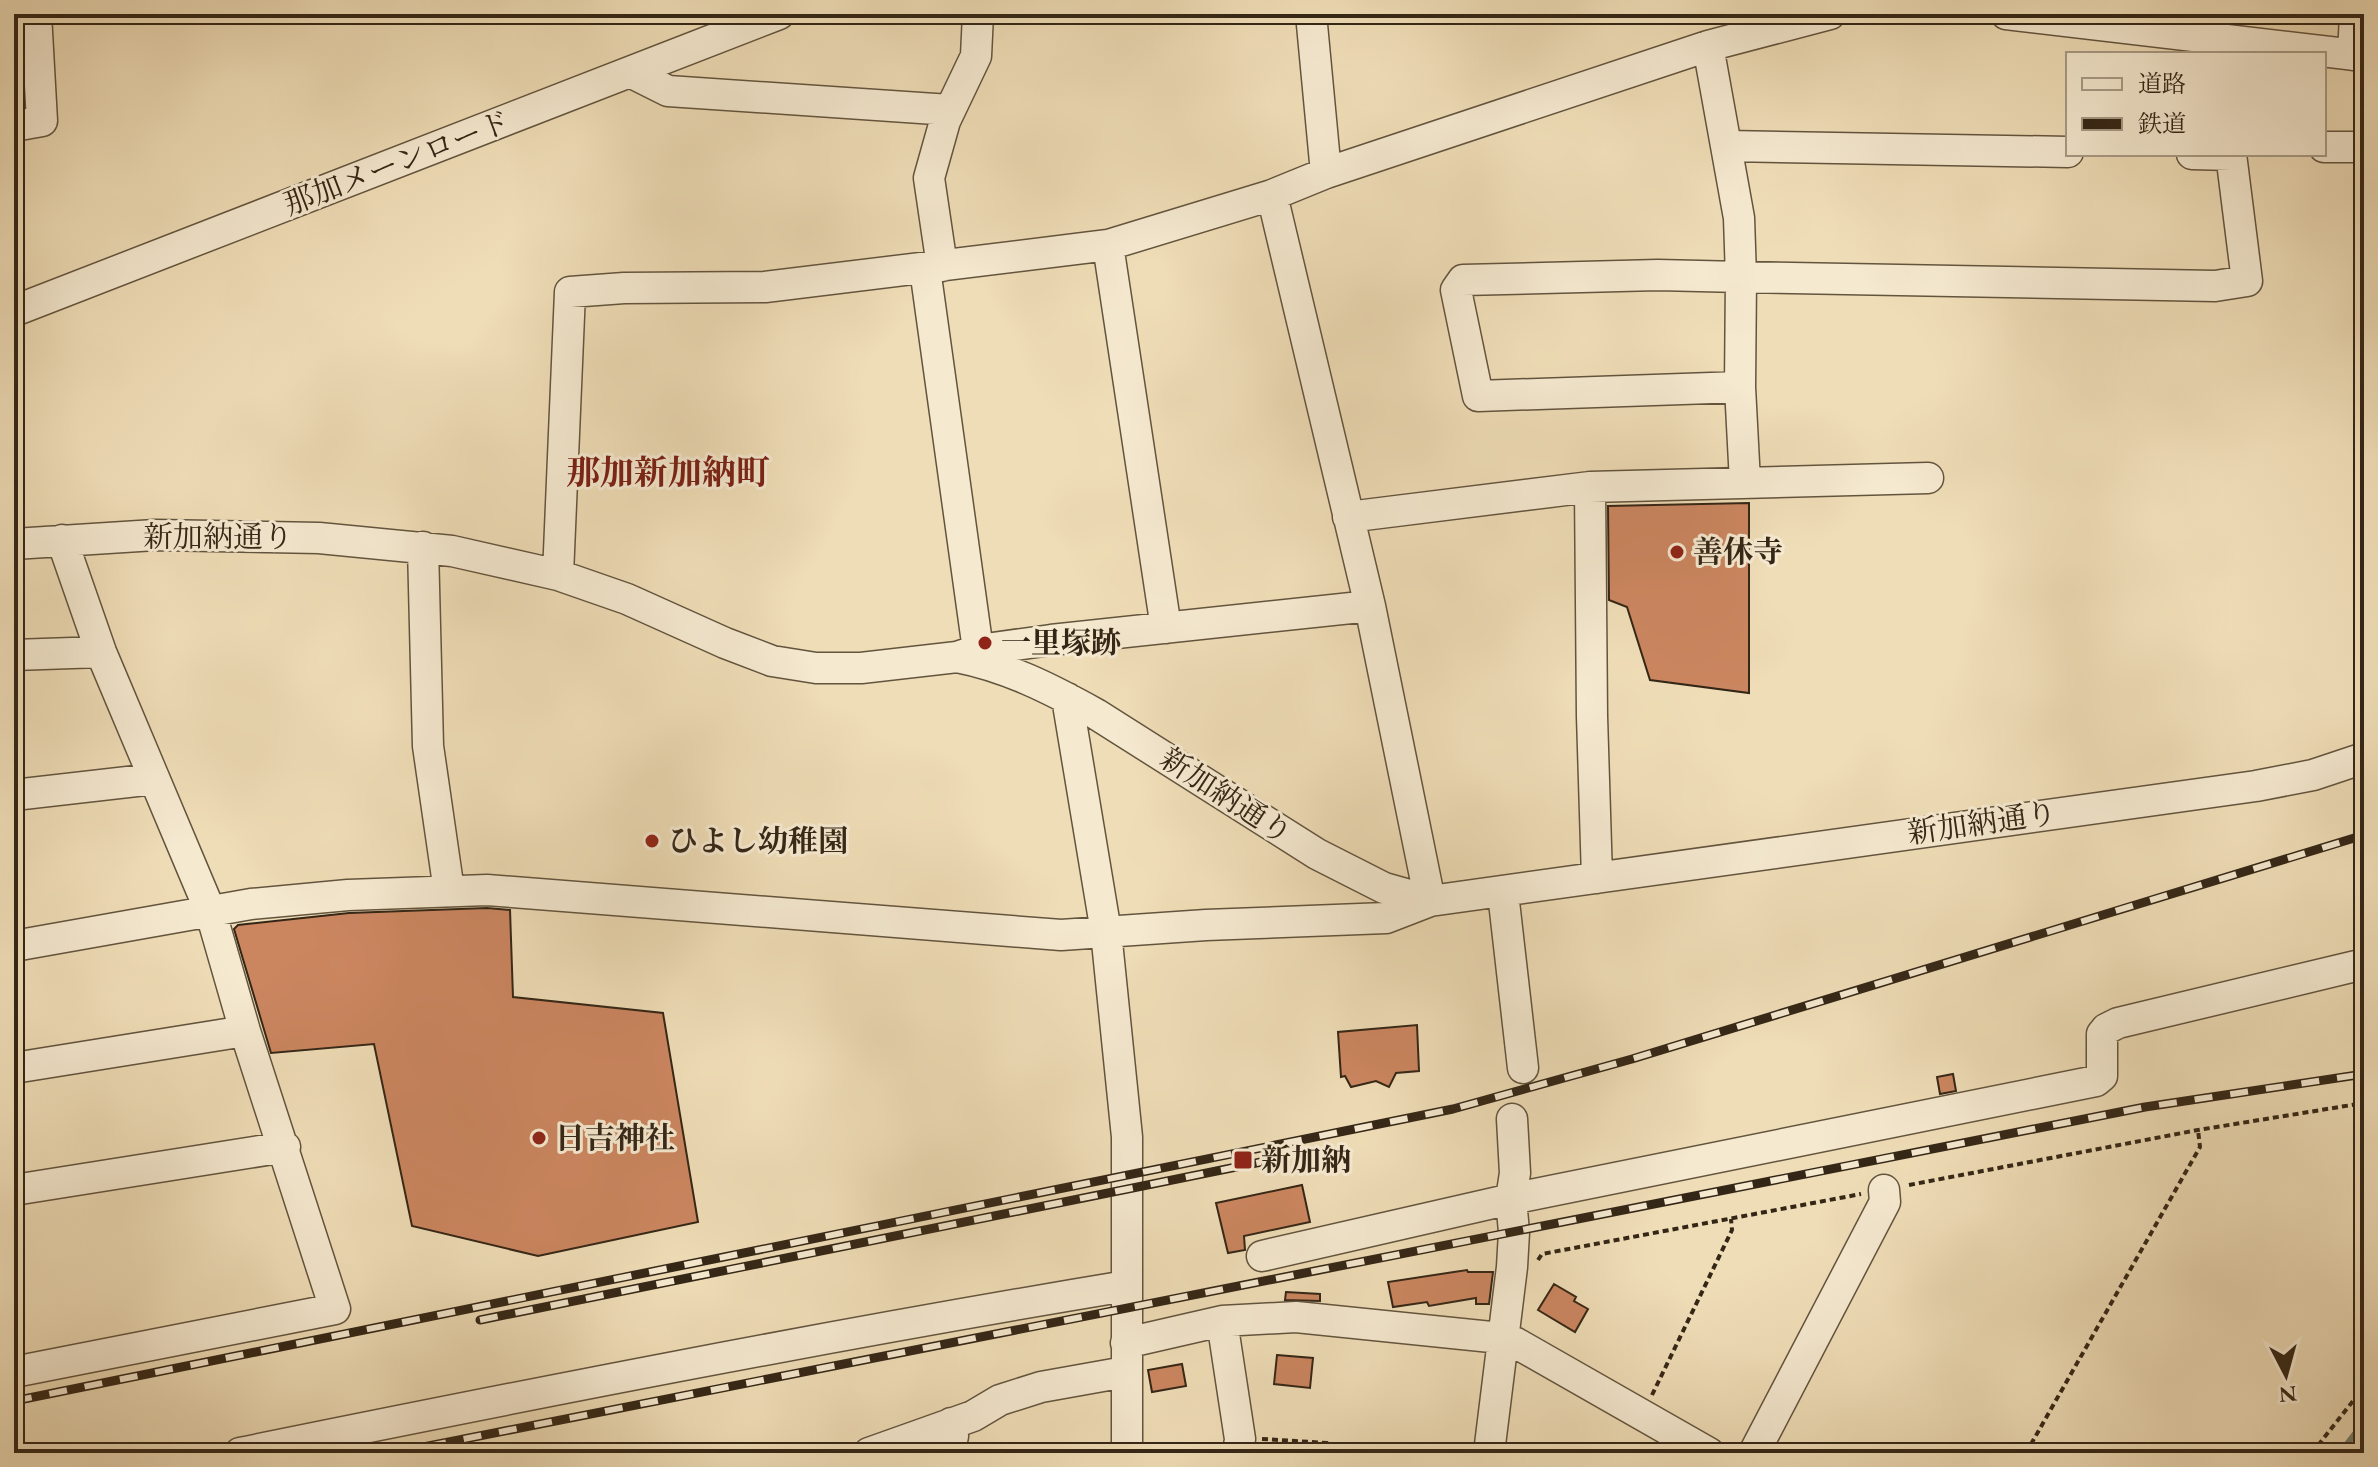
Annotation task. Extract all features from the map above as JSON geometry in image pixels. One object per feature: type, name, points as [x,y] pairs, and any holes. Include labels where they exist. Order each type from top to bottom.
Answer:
[{"type":"street","points":[[14,126],[42,121],[36,14]]},
{"type":"street","name":"那加メーンロード","points":[[14,311],[779,14]]},
{"type":"street","points":[[968,654],[933,267],[929,178],[950,110],[976,56],[978,14]]},
{"type":"street","points":[[1311,14],[1326,173]]},
{"type":"street","points":[[1370,606],[1166,628],[861,668],[816,668],[772,661],[725,643],[627,599],[558,575],[570,292],[624,288],[765,287],[1108,245],[1272,195],[1326,173],[1708,46],[1830,14]]},
{"type":"street","points":[[2006,14],[2202,46],[2306,52]]},
{"type":"street","points":[[2326,53],[2358,55],[2355,14]]},
{"type":"street","points":[[1708,46],[1739,218],[1740,387],[1745,482]]},
{"type":"street","points":[[630,72],[668,91],[950,110]]},
{"type":"street","points":[[1727,146],[2066,152]]},
{"type":"street","points":[[2326,147],[2364,147]]},
{"type":"street","points":[[1740,387],[1478,396],[1456,290],[1463,280],[1658,275],[2215,286],[2247,281],[2231,156]]},
{"type":"street","points":[[14,946],[251,904],[348,895],[449,891],[487,890],[647,900],[1061,935],[1386,918],[1430,901],[1370,606],[1272,195]]},
{"type":"street","points":[[1108,245],[1166,628]]},
{"type":"street","points":[[1348,517],[1590,487],[1928,478]]},
{"type":"street","points":[[1590,487],[1597,878]]},
{"type":"street","name":"新加納通り","points":[[14,544],[155,535],[319,538],[423,547],[558,575]]},
{"type":"street","points":[[14,1372],[335,1309],[245,1031],[211,913],[101,652],[62,540]]},
{"type":"street","points":[[423,547],[428,746],[449,891]]},
{"type":"street","points":[[14,655],[101,652]]},
{"type":"street","name":"新加納通り","points":[[968,654],[1009,670],[1096,714],[1317,854],[1384,888],[1430,901],[2256,786],[2313,775],[2364,758]]},
{"type":"street","points":[[1067,698],[1106,932],[1127,1137],[1127,1453]]},
{"type":"street","points":[[14,795],[154,779]]},
{"type":"street","points":[[1503,893],[1523,1068]]},
{"type":"street","points":[[1262,1256],[1511,1199],[2096,1081],[2102,1076],[2102,1034],[2118,1023],[2364,964]]},
{"type":"street","points":[[14,1068],[245,1031]]},
{"type":"street","points":[[1489,1453],[1512,1267],[1514,1232],[1511,1199],[1515,1173],[1512,1119]]},
{"type":"street","points":[[14,1190],[285,1147]]},
{"type":"street","points":[[1754,1453],[1885,1202],[1884,1190]]},
{"type":"street","points":[[240,1453],[941,1317],[1126,1286]]},
{"type":"street","points":[[869,1453],[973,1416],[1000,1400],[1222,1321],[1296,1317],[1501,1338],[1516,1343],[1709,1453]]},
{"type":"street","points":[[1222,1321],[1239,1446]]},
{"type":"street","points":[[949,1453],[953,1436],[951,1423]]},
{"type":"path","points":[[2026,1453],[2200,1147],[2198,1130]]},
{"type":"path","points":[[1643,1415],[1732,1230],[1731,1219]]},
{"type":"path","points":[[2312,1453],[2364,1387]]},
{"type":"path","points":[[2351,1453],[2364,1436]]},
{"type":"path","points":[[1239,1446],[1287,1439],[1327,1443],[1366,1453]]},
{"type":"building","name":"善休寺","points":[[1749,503],[1749,693],[1650,680],[1627,607],[1609,600],[1608,506]]},
{"type":"building","name":"日吉神社","points":[[487,908],[510,910],[513,997],[663,1013],[698,1222],[538,1256],[412,1226],[374,1044],[271,1053],[234,929],[238,925],[349,913]]},
{"type":"building","points":[[1417,1025],[1419,1071],[1396,1073],[1389,1087],[1376,1081],[1351,1087],[1345,1076],[1341,1077],[1338,1032]]},
{"type":"building","points":[[1953,1074],[1956,1091],[1940,1094],[1937,1077]]},
{"type":"building","points":[[1302,1185],[1310,1222],[1244,1236],[1245,1250],[1228,1253],[1216,1203]]},
{"type":"building","points":[[1467,1270],[1493,1272],[1489,1304],[1476,1304],[1476,1298],[1429,1306],[1427,1302],[1393,1307],[1388,1282]]},
{"type":"building","points":[[1554,1284],[1576,1297],[1574,1301],[1588,1309],[1575,1332],[1538,1310]]},
{"type":"building","points":[[1286,1292],[1320,1294],[1320,1301],[1285,1300]]},
{"type":"building","points":[[1277,1355],[1313,1358],[1310,1388],[1274,1384]]},
{"type":"building","points":[[1182,1364],[1186,1386],[1152,1392],[1148,1370]]},
{"type":"waterway","points":[[2340,1453],[2364,1422]]},
{"type":"railway","points":[[14,1401],[1453,1109],[1632,1059],[2364,835]]},
{"type":"railway","points":[[393,1453],[2145,1107],[2364,1074]]},
{"type":"railway","points":[[480,1320],[1261,1162]]},
{"type":"place","name":"善休寺","points":[[1677,552]]},
{"type":"place","name":"一里塚跡","points":[[985,643]]},
{"type":"place","name":"ひよし幼稚園","points":[[652,841]]},
{"type":"place","name":"日吉神社","points":[[539,1138]]},
{"type":"place","name":"新加納","points":[[1243,1160]]},
{"type":"district","name":"那加新加納町","points":[[668,472]]}]
